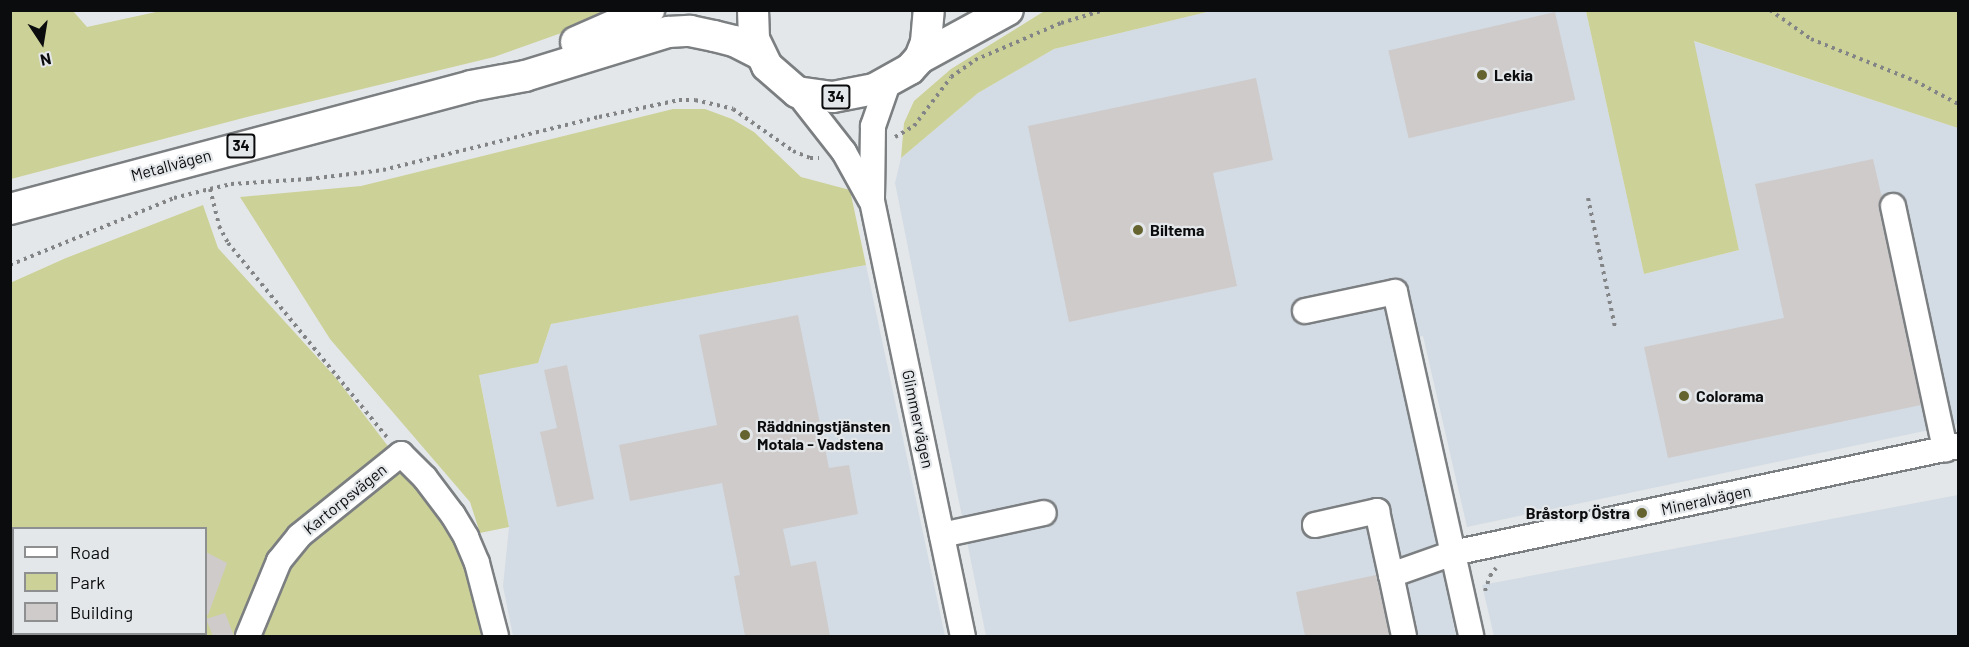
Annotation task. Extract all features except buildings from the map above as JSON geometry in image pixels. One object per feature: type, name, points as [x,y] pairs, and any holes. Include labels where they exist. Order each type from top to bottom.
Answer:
[{"type":"main road","name":"Metallvägen","points":[[471,86],[649,10]]},
{"type":"main road","name":"34","points":[[753,10],[752,29],[758,53],[777,77],[797,92],[833,97],[854,95],[888,83],[920,58],[1008,10]]},
{"type":"main road","points":[[920,58],[929,26],[929,10]]},
{"type":"main road","name":"Metallvägen","points":[[10,209],[471,86],[572,64],[625,44],[668,32],[690,31],[714,36],[734,41],[758,53]]},
{"type":"street","name":"Glimmervägen","points":[[888,83],[877,110],[871,144],[872,201],[963,636]]},
{"type":"street","name":"Glimmervägen","points":[[797,92],[844,152],[872,201]]},
{"type":"street","points":[[1893,206],[1952,447]]},
{"type":"street","points":[[1305,311],[1395,292],[1471,636]]},
{"type":"street","name":"Mineralvägen","points":[[1392,575],[1454,553],[1952,447]]},
{"type":"street","name":"Kartorpsvägen","points":[[248,636],[279,561],[299,536],[401,454],[425,478],[453,515],[466,537],[477,563],[496,636]]},
{"type":"street","points":[[1315,525],[1377,511],[1404,636]]},
{"type":"street","points":[[942,535],[1044,513]]},
{"type":"path","points":[[871,144],[894,138],[914,126],[951,77],[975,60],[1061,23],[1104,10]]},
{"type":"path","points":[[1770,10],[1811,39],[1915,81],[1959,104]]},
{"type":"path","points":[[10,265],[174,198],[210,189],[231,184],[331,177],[383,170],[576,122],[679,100],[695,100],[733,109],[793,150],[810,158],[823,158],[844,152]]},
{"type":"path","points":[[210,189],[219,226],[228,243],[401,454]]},
{"type":"path","points":[[1588,198],[1615,327]]},
{"type":"shaded area","points":[[1211,11],[1586,11],[1644,274],[1739,250],[1693,41],[1958,128],[1958,424],[1467,527],[1423,336],[1394,341],[1456,636],[986,636],[895,183],[901,158],[978,93],[1054,49]]},
{"type":"shaded area","points":[[866,265],[945,636],[513,636],[503,586],[509,527],[479,374],[538,363],[551,324]]},
{"type":"shaded area","points":[[1958,495],[1958,636],[1494,636],[1482,585]]},
{"type":"green space","points":[[165,10],[623,11],[494,57],[247,117],[11,179],[11,11],[73,11],[87,27]]},
{"type":"green space","points":[[1046,10],[1211,11],[1054,49],[978,93],[901,158],[904,123],[914,101],[951,69]]},
{"type":"green space","points":[[1586,11],[1958,11],[1958,128],[1694,41],[1739,250],[1644,274]]},
{"type":"green space","points":[[673,109],[705,109],[732,119],[754,132],[801,177],[850,190],[866,265],[551,324],[538,363],[479,375],[509,527],[480,533],[470,502],[330,339],[240,197],[361,186]]},
{"type":"green space","points":[[203,205],[218,248],[336,378],[400,462],[462,552],[481,636],[11,636],[10,283],[66,258]]},
{"type":"place","name":"Lekia","points":[[1482,75]]},
{"type":"place","name":"Biltema","points":[[1138,230]]},
{"type":"place","name":"Colorama","points":[[1684,396]]},
{"type":"place","name":"Räddningstjänsten Motala - Vadstena","points":[[745,435]]},
{"type":"place","name":"Bråstorp Östra","points":[[1642,513]]}]
